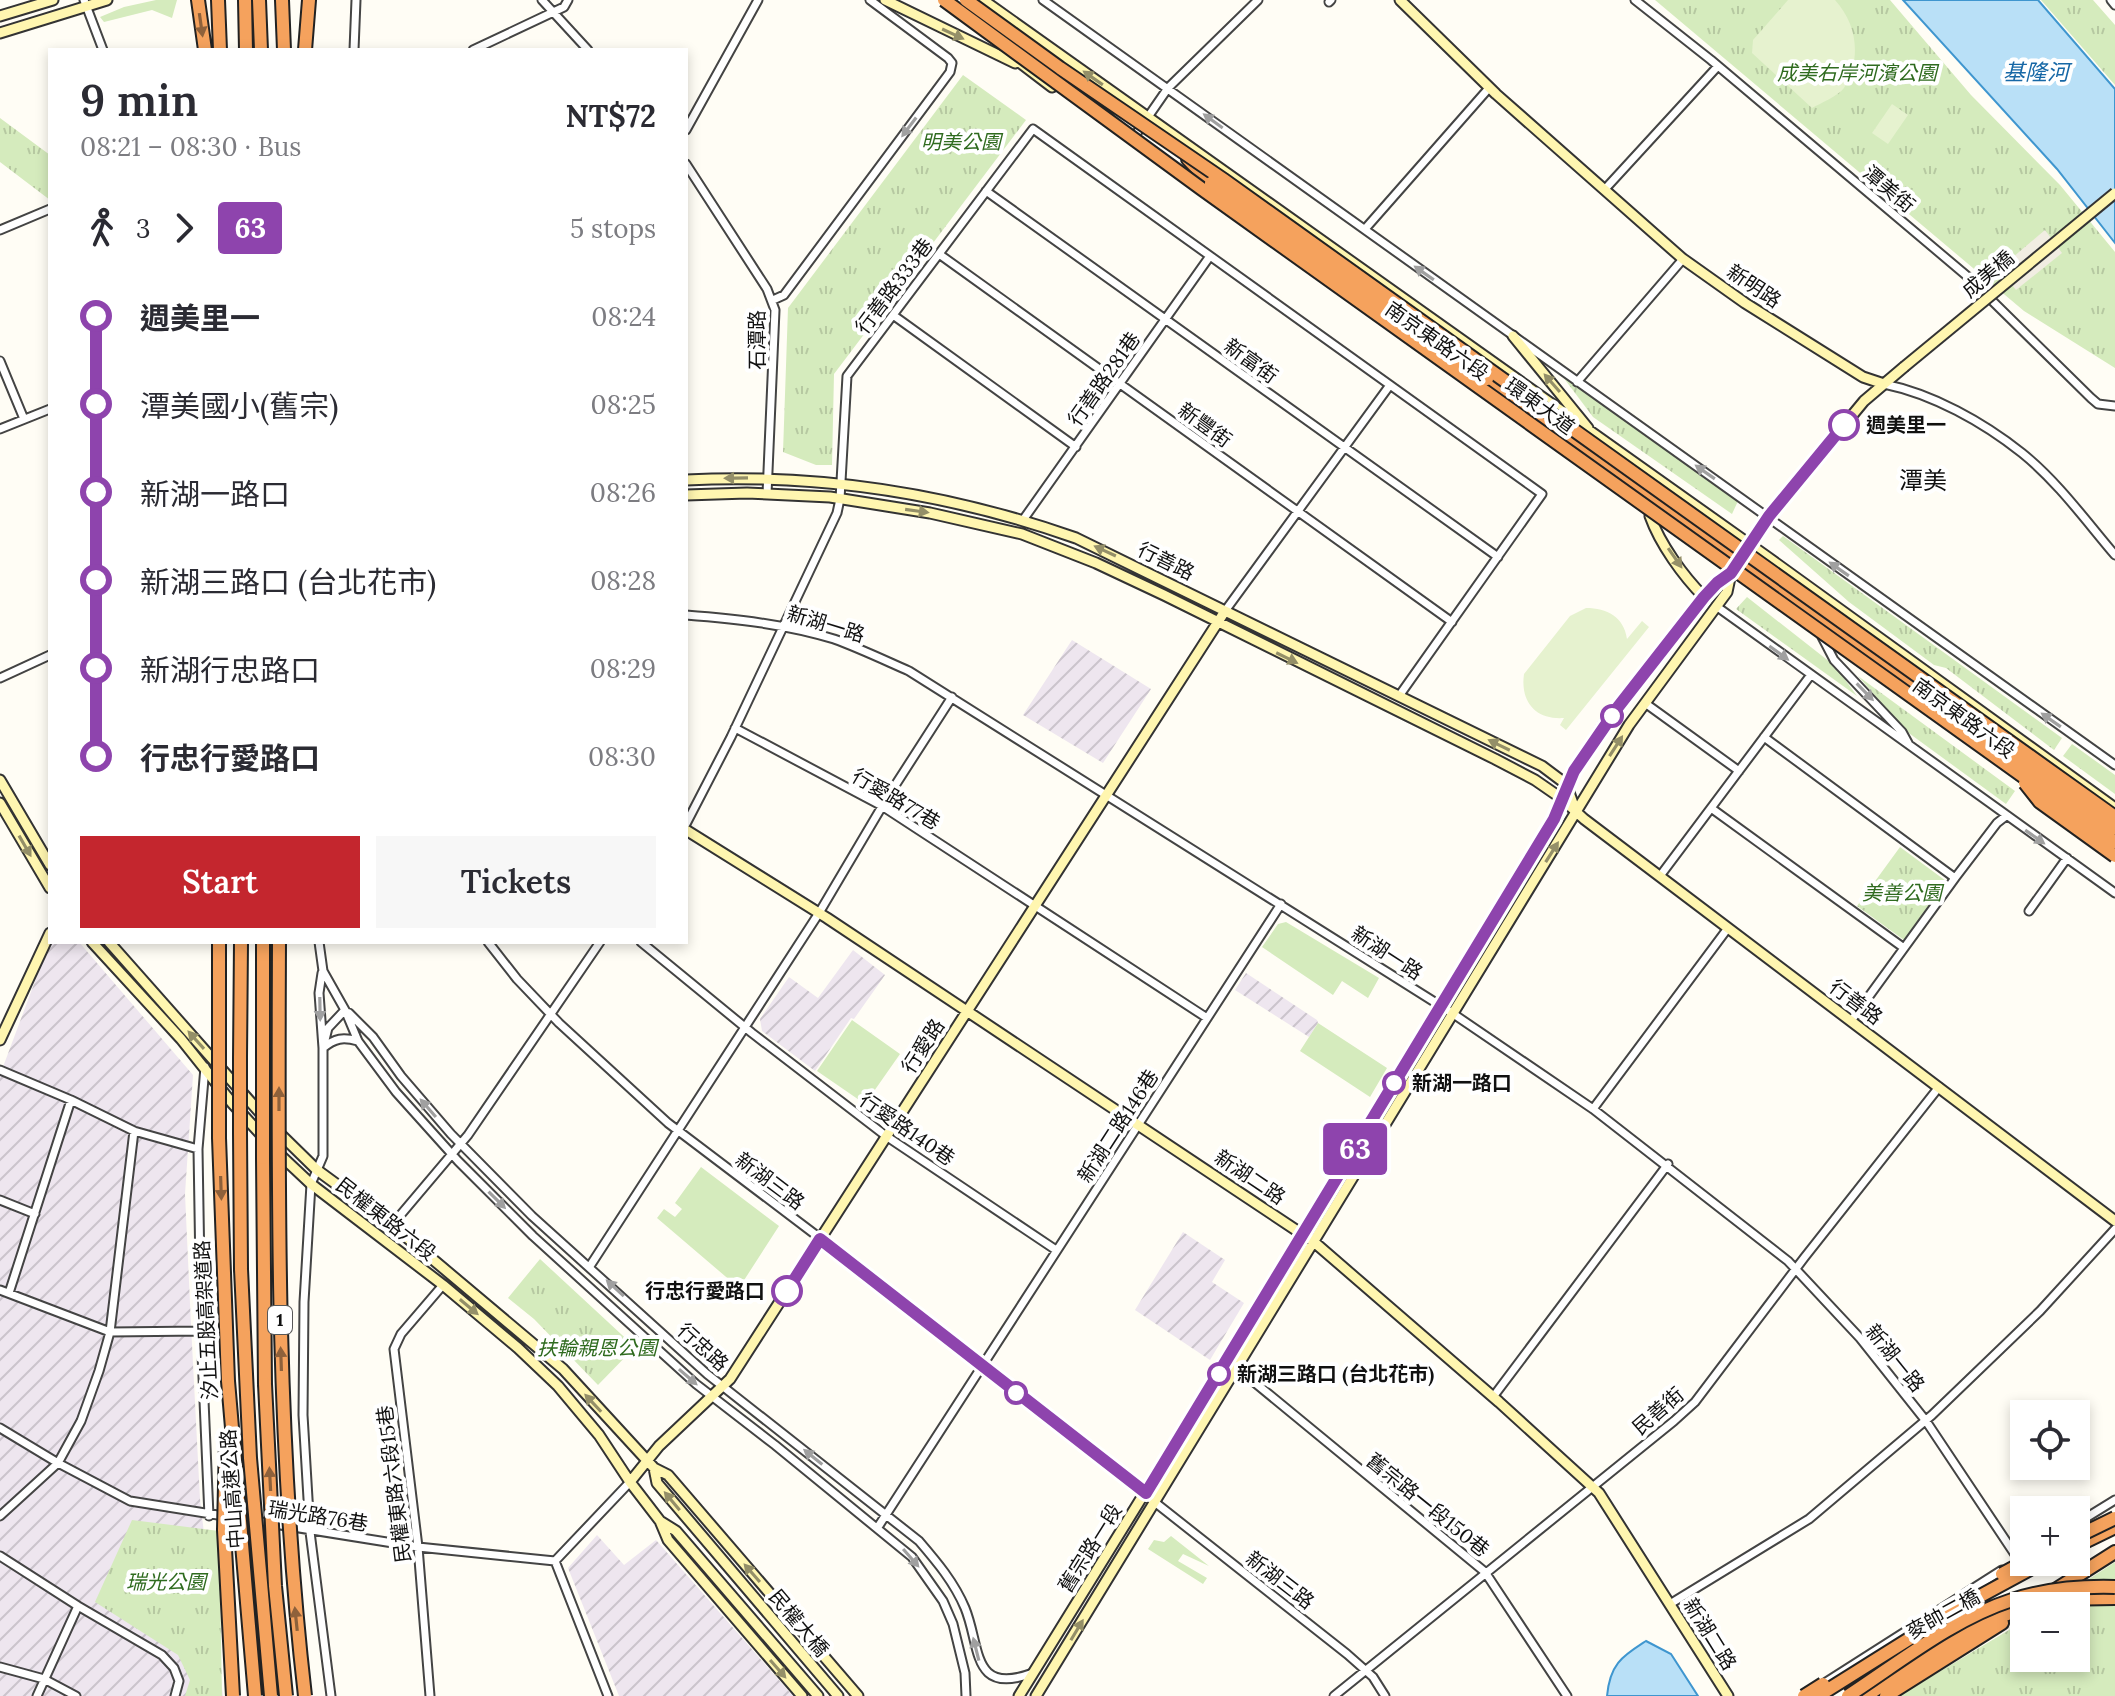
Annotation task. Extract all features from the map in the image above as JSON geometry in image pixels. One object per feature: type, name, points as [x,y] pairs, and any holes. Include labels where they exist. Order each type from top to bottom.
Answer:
[{"type":"highway","points":[[198,0],[205,48]]},
{"type":"highway","points":[[218,0],[220,48]]},
{"type":"highway","points":[[245,0],[246,48]]},
{"type":"highway","points":[[259,0],[261,48]]},
{"type":"highway","points":[[282,0],[284,48]]},
{"type":"highway","points":[[305,48],[309,0]]},
{"type":"highway","name":"環東大道","points":[[944,0],[2115,844]]},
{"type":"highway","name":"環東大道","points":[[966,0],[2115,817]]},
{"type":"highway","points":[[1178,149],[1211,183],[2115,828]]},
{"type":"highway","points":[[1172,167],[1211,183]]},
{"type":"highway","points":[[1535,416],[1555,447]]},
{"type":"highway","points":[[1911,672],[1939,702],[2115,828]]},
{"type":"highway","points":[[1978,710],[2008,752]]},
{"type":"highway","points":[[2015,771],[2040,802],[2115,856]]},
{"type":"highway","points":[[2062,810],[2090,811]]},
{"type":"highway","name":"汐止五股高架道路","points":[[219,944],[219,1138],[228,1381],[255,1696]]},
{"type":"highway","name":"中山高速公路","points":[[241,944],[241,1269],[246,1413],[271,1696]]},
{"type":"highway","name":"中山高速公路","points":[[263,944],[265,1384],[275,1586],[286,1696]]},
{"type":"highway","name":"1","points":[[279,944],[280,1358],[287,1503],[305,1696]]},
{"type":"highway","points":[[228,1381],[224,1518],[233,1696]]},
{"type":"highway","points":[[2090,1530],[2115,1517]]},
{"type":"highway","points":[[2090,1539],[2115,1527]]},
{"type":"highway","points":[[2051,1592],[2115,1552]]},
{"type":"highway","points":[[1804,1696],[2010,1566]]},
{"type":"highway","points":[[1818,1696],[1947,1614],[2016,1576]]},
{"type":"highway","points":[[1826,1696],[2019,1576]]},
{"type":"highway","name":"麥帥二橋","points":[[1848,1696],[1924,1646],[1975,1616],[2011,1600],[2059,1589],[2115,1587]]},
{"type":"highway","name":"麥帥二橋","points":[[2090,1597],[2115,1598]]},
{"type":"highway","name":"麥帥二橋","points":[[1866,1696],[1926,1656],[1992,1620],[2010,1614]]},
{"type":"highway","points":[[1886,1696],[2010,1618]]},
{"type":"main road","points":[[0,16],[53,0]]},
{"type":"main road","points":[[0,33],[85,3],[107,0]]},
{"type":"main road","points":[[885,0],[1022,66]]},
{"type":"main road","name":"南京東路六段","points":[[937,0],[1022,66],[1131,141],[1305,269],[2062,810],[2115,844]]},
{"type":"main road","name":"南京東路六段","points":[[983,0],[2115,808]]},
{"type":"main road","name":"新明路","points":[[1400,0],[1489,88],[1683,259],[1745,303],[1863,377],[1884,384]]},
{"type":"main road","name":"成美橋","points":[[1769,516],[1864,401],[2115,193]]},
{"type":"main road","points":[[1305,269],[1323,243]]},
{"type":"main road","points":[[1513,336],[1590,431]]},
{"type":"main road","name":"行善路","points":[[688,480],[768,478],[925,496],[1023,520],[1076,538],[1542,766],[1566,784]]},
{"type":"main road","name":"行善路","points":[[688,495],[767,494],[840,499],[930,513],[1022,534],[1096,563],[1495,759],[1561,798],[2115,1221]]},
{"type":"main road","points":[[1650,516],[1655,530],[1692,585],[1704,597]]},
{"type":"main road","name":"舊宗路一段","points":[[1036,1696],[1576,812],[1645,703],[1727,592],[1731,573],[1769,516]]},
{"type":"main road","name":"舊宗路一段","points":[[1019,1696],[1304,1235],[1554,819],[1566,784],[1618,707],[1704,597],[1731,573]]},
{"type":"main road","name":"行愛路","points":[[630,1482],[647,1459],[723,1386],[1225,611]]},
{"type":"main road","points":[[0,780],[48,862]]},
{"type":"main road","points":[[1566,784],[1576,812]]},
{"type":"main road","points":[[0,803],[48,885]]},
{"type":"main road","name":"新湖二路","points":[[688,828],[1314,1242],[1592,1486],[1728,1696]]},
{"type":"main road","points":[[0,1040],[48,937]]},
{"type":"main road","name":"民權東路六段","points":[[94,944],[205,1067],[232,1103],[311,1184],[443,1285],[558,1386],[599,1435],[660,1521],[668,1540],[802,1696]]},
{"type":"main road","name":"民權東路六段","points":[[111,944],[241,1094],[317,1170],[392,1225],[563,1369],[654,1468],[668,1475],[858,1696]]},
{"type":"main road","name":"民權東路六段","points":[[654,1468],[657,1483],[733,1573]]},
{"type":"main road","name":"民權東路六段","points":[[660,1521],[676,1531],[722,1584]]},
{"type":"main road","name":"民權大橋","points":[[733,1573],[838,1696]]},
{"type":"main road","name":"民權大橋","points":[[722,1584],[818,1696]]},
{"type":"street","points":[[354,48],[356,0]]},
{"type":"street","points":[[542,0],[586,48]]},
{"type":"street","points":[[486,48],[564,7],[568,0]]},
{"type":"street","points":[[688,126],[758,0]]},
{"type":"street","points":[[773,300],[784,295],[950,72],[952,63],[870,0]]},
{"type":"street","points":[[1043,0],[2115,765]]},
{"type":"street","points":[[1131,141],[1168,88],[1258,0]]},
{"type":"street","name":"潭美街","points":[[1635,0],[1967,276],[2098,404],[2115,406]]},
{"type":"street","points":[[2111,0],[2115,5]]},
{"type":"street","points":[[85,3],[102,48]]},
{"type":"street","points":[[1606,188],[1718,66]]},
{"type":"street","points":[[1365,229],[1489,88]]},
{"type":"street","name":"行善路333巷","points":[[688,823],[837,513],[847,376],[1033,129],[1210,256]]},
{"type":"street","name":"石潭路","points":[[688,167],[773,300],[767,494]]},
{"type":"street","name":"新富街","points":[[986,191],[1498,557]]},
{"type":"street","points":[[0,230],[48,210]]},
{"type":"street","name":"新豐街","points":[[939,254],[1452,622]]},
{"type":"street","points":[[1210,256],[1542,494],[1399,696]]},
{"type":"street","name":"行善路281巷","points":[[1023,520],[1210,256]]},
{"type":"street","points":[[1577,382],[1683,259]]},
{"type":"street","points":[[893,315],[1076,447]]},
{"type":"street","points":[[0,361],[24,419]]},
{"type":"street","name":"新明路","points":[[1884,384],[1910,389],[1949,406],[2021,452],[2076,508],[2115,555]]},
{"type":"street","points":[[1225,611],[1390,385]]},
{"type":"street","points":[[0,429],[48,410]]},
{"type":"street","points":[[1716,606],[2115,893]]},
{"type":"street","name":"新湖一路","points":[[688,615],[751,620],[782,626],[835,640],[909,671],[1452,1013],[1593,1109],[1668,1164],[1797,1268],[1860,1338],[1926,1421],[2010,1542]]},
{"type":"street","points":[[1822,637],[1834,660],[1902,732],[1910,747]]},
{"type":"street","points":[[0,678],[48,656]]},
{"type":"street","points":[[1660,876],[1810,676]]},
{"type":"street","points":[[590,1266],[819,913],[882,806],[952,697]]},
{"type":"street","points":[[1645,703],[1739,771]]},
{"type":"street","name":"行愛路77巷","points":[[735,728],[882,806],[1207,1018]]},
{"type":"street","points":[[1764,737],[1955,878]]},
{"type":"street","points":[[1711,808],[1904,948]]},
{"type":"street","points":[[1851,1021],[1955,878],[1997,823],[2006,816]]},
{"type":"street","points":[[2029,911],[2067,858]]},
{"type":"street","name":"新湖二路146巷","points":[[878,1527],[1281,904]]},
{"type":"street","points":[[1593,1109],[1728,928]]},
{"type":"street","name":"行忠路","points":[[319,944],[323,971],[358,1041],[396,1092],[451,1153],[544,1247],[712,1396],[912,1557],[943,1601],[960,1647],[966,1696]]},
{"type":"street","name":"新湖三路","points":[[490,944],[517,979],[551,1013],[678,1130],[1146,1493],[1365,1669],[1385,1696]]},
{"type":"street","points":[[392,1225],[460,1143],[599,944]]},
{"type":"street","name":"行愛路140巷","points":[[643,944],[886,1136],[1056,1250]]},
{"type":"street","points":[[323,971],[319,993],[323,1048],[323,1156],[311,1184],[303,1373],[310,1532],[331,1696]]},
{"type":"street","points":[[323,1048],[328,1028],[345,1010]]},
{"type":"street","name":"行忠路","points":[[345,1010],[373,1037],[401,1076],[460,1143],[532,1216],[723,1386],[919,1541],[939,1564],[966,1610],[979,1663],[985,1671],[999,1680],[1007,1681],[1035,1672]]},
{"type":"street","points":[[323,1048],[335,1039],[358,1041]]},
{"type":"street","points":[[205,1067],[198,1149],[201,1331],[209,1516]]},
{"type":"street","points":[[0,1070],[134,1131],[198,1149]]},
{"type":"street","name":"民善街","points":[[1334,1696],[1695,1402],[1939,1087]]},
{"type":"street","points":[[9,1293],[71,1100]]},
{"type":"street","points":[[0,1516],[58,1463],[81,1421],[99,1371],[110,1332],[134,1131]]},
{"type":"street","points":[[1493,1397],[1668,1164]]},
{"type":"street","points":[[0,1200],[35,1214]]},
{"type":"street","points":[[1670,1604],[1809,1519],[1926,1421],[2040,1311],[2115,1229]]},
{"type":"street","name":"民權東路六段15巷","points":[[430,1696],[418,1547],[394,1349],[401,1334],[443,1285]]},
{"type":"street","points":[[0,1290],[110,1332],[201,1331]]},
{"type":"street","name":"舊宗路一段150巷","points":[[1237,1368],[1485,1572],[1567,1696]]},
{"type":"street","name":"瑞光路76巷","points":[[0,1428],[130,1501],[310,1532],[555,1561]]},
{"type":"street","points":[[608,1696],[555,1561],[630,1482]]},
{"type":"street","points":[[2090,1515],[2115,1500]]},
{"type":"street","points":[[0,1556],[162,1655],[174,1668],[179,1681],[175,1696]]},
{"type":"street","points":[[37,1696],[78,1606]]},
{"type":"street","points":[[0,1667],[44,1679],[76,1696]]},
{"type":"shaded area","points":[[2045,230],[2062,253],[2016,290],[1999,269]]},
{"type":"shaded area","points":[[1072,640],[1151,689],[1103,763],[1023,715]]},
{"type":"shaded area","points":[[49,944],[81,944],[193,1075],[185,1194],[191,1325],[200,1499],[223,1696],[0,1696],[0,1075]]},
{"type":"shaded area","points":[[853,950],[885,975],[815,1071],[762,1031],[760,1019],[789,977],[818,998]]},
{"type":"shaded area","points":[[1246,973],[1317,1020],[1309,1037],[1235,990]]},
{"type":"shaded area","points":[[1183,1232],[1225,1260],[1212,1282],[1244,1303],[1210,1360],[1135,1310]]},
{"type":"shaded area","points":[[597,1535],[624,1565],[656,1540],[793,1696],[619,1696],[568,1568]]},
{"type":"green space","points":[[156,0],[177,0],[172,18],[152,10],[104,22],[100,17],[124,7]]},
{"type":"green space","name":"成美右岸河濱公園","points":[[1655,0],[1890,0],[1971,95],[2060,185],[2115,252],[2115,368],[2024,311]]},
{"type":"green space","points":[[1788,0],[1835,0],[1852,30],[1855,53],[1850,77],[1834,97],[1812,108],[1752,53],[1753,40]]},
{"type":"green space","points":[[2041,0],[2093,0],[2115,25],[2115,85]]},
{"type":"green space","name":"明美公園","points":[[963,75],[1026,120],[834,374],[832,465],[816,465],[783,452],[788,308]]},
{"type":"green space","points":[[1892,104],[1908,115],[1888,144],[1872,133]]},
{"type":"green space","points":[[0,118],[48,154],[48,198],[0,162]]},
{"type":"green space","points":[[1563,377],[1738,501],[1732,514],[1593,417]]},
{"type":"green space","points":[[1783,536],[2062,738],[2054,750],[1946,668],[1934,665],[1849,602],[1779,540]]},
{"type":"green space","points":[[1747,597],[1835,666],[1857,696],[1736,609]]},
{"type":"green space","points":[[1586,608],[1613,615],[1622,625],[1627,639],[1642,621],[1649,627],[1566,730],[1560,725],[1564,718],[1545,716],[1532,707],[1525,693],[1524,674],[1570,616]]},
{"type":"green space","points":[[1858,676],[2015,791],[2006,804],[1906,731]]},
{"type":"green space","points":[[2072,744],[2115,775],[2115,794],[2063,756]]},
{"type":"green space","name":"美善公園","points":[[1900,847],[1946,881],[1904,940],[1857,906]]},
{"type":"green space","points":[[1286,922],[1379,978],[1368,998],[1342,981],[1333,995],[1262,947],[1278,924]]},
{"type":"green space","points":[[852,1020],[900,1054],[865,1104],[817,1071]]},
{"type":"green space","points":[[1318,1023],[1387,1068],[1370,1097],[1300,1051]]},
{"type":"green space","points":[[701,1167],[779,1226],[739,1288],[657,1218],[664,1209],[675,1217],[682,1209],[675,1203]]},
{"type":"green space","name":"扶輪親恩公園","points":[[540,1259],[635,1347],[598,1385],[534,1319],[508,1298]]},
{"type":"green space","name":"瑞光公園","points":[[132,1520],[219,1531],[222,1696],[185,1696],[190,1680],[178,1655],[95,1602]]},
{"type":"green space","points":[[1171,1536],[1209,1566],[1183,1554],[1178,1561],[1207,1578],[1203,1584],[1148,1549],[1154,1540],[1164,1542]]},
{"type":"green space","points":[[2115,1562],[2115,1696],[1899,1696],[2010,1629],[2010,1672],[2090,1672],[2090,1592],[2069,1592]]},
{"type":"water","name":"基隆河","points":[[1903,0],[2038,0],[2115,89],[2115,243],[2057,169]]},
{"type":"water","points":[[1646,1641],[1671,1654],[1698,1696],[1607,1696],[1611,1676],[1619,1662]]},
{"type":"bus line","name":"63","points":[[787,1291],[820,1239],[1146,1493],[1554,819],[1574,771],[1618,707],[1685,621],[1717,583],[1731,573],[1769,516],[1844,425]]},
{"type":"place","name":"週美里一","points":[[1844,425]]},
{"type":"place","name":"新湖一路口","points":[[1394,1083]]},
{"type":"place","name":"行忠行愛路口","points":[[787,1291]]},
{"type":"place","name":"新湖三路口 (台北花市)","points":[[1219,1374]]},
{"type":"district","name":"潭美","points":[[1923,481]]}]
